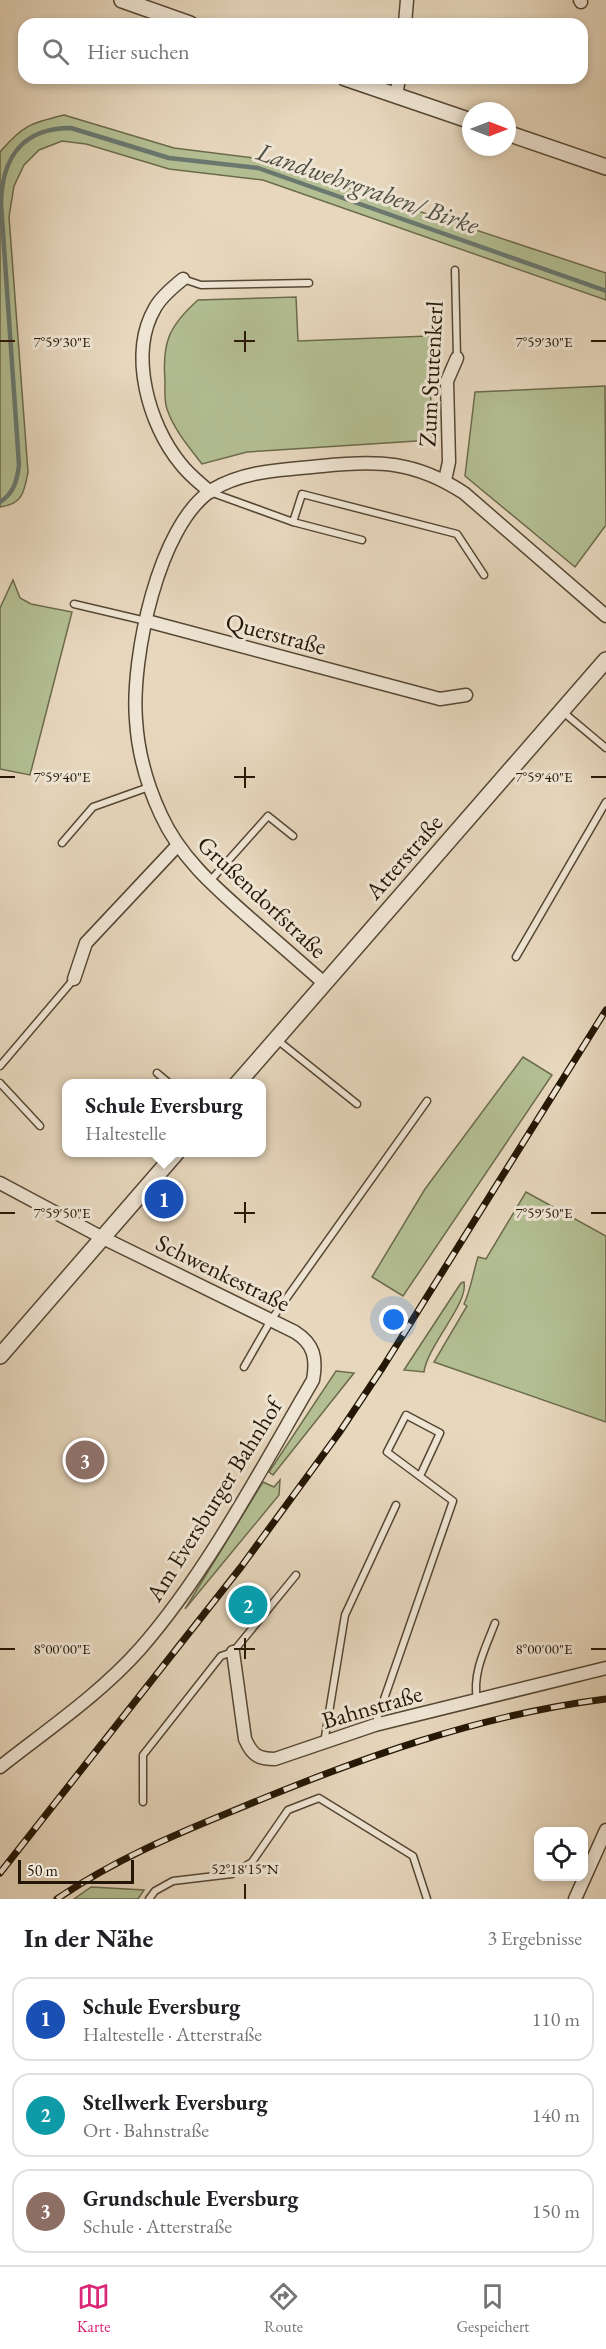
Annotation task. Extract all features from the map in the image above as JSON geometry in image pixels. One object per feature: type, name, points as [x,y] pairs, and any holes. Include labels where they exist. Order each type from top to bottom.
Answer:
[{"type":"street","points":[[122,0],[173,18]]},
{"type":"street","points":[[406,18],[407,0]]},
{"type":"street","points":[[362,84],[462,118]]},
{"type":"street","points":[[396,96],[398,84]]},
{"type":"street","points":[[516,136],[606,166]]},
{"type":"street","points":[[183,279],[155,307],[148,323],[144,345],[144,373],[153,417],[164,440],[181,465],[210,492]]},
{"type":"street","name":"Zum Stutenkerl","points":[[445,480],[449,462],[447,381],[457,358]]},
{"type":"street","name":"Grußendorfstraße","points":[[324,983],[209,883],[177,846],[149,787],[140,753],[136,718],[136,670],[167,548],[185,517],[210,492],[231,480],[260,472],[362,462],[393,464],[420,470],[445,480],[464,493],[606,616]]},
{"type":"street","name":"Querstraße","points":[[147,621],[440,699],[466,695]]},
{"type":"street","name":"Atterstraße","points":[[241,1079],[606,660]]},
{"type":"street","points":[[74,979],[86,943],[177,846]]},
{"type":"street","points":[[0,1356],[173,1157]]},
{"type":"street","name":"Schwenkestraße","points":[[0,1183],[103,1238],[306,1339],[314,1352],[316,1365]]},
{"type":"street","name":"Am Eversburger Bahnhof","points":[[0,1767],[94,1692],[139,1650],[185,1592],[313,1380],[316,1365]]},
{"type":"street","name":"Bahnstraße","points":[[233,1652],[245,1739],[250,1752],[262,1759],[275,1759],[375,1725],[606,1668]]},
{"type":"street","points":[[575,1899],[606,1830]]},
{"type":"lane","name":"Zum Stutenkerl","points":[[456,270],[457,358]]},
{"type":"lane","points":[[183,279],[201,285],[309,283]]},
{"type":"lane","points":[[210,492],[294,522],[362,540]]},
{"type":"lane","points":[[294,522],[302,494],[457,534],[484,575]]},
{"type":"lane","name":"Querstraße","points":[[74,604],[147,621]]},
{"type":"lane","points":[[561,711],[606,748]]},
{"type":"lane","points":[[62,843],[93,807],[149,787]]},
{"type":"lane","points":[[516,957],[606,802]]},
{"type":"lane","points":[[209,883],[268,816],[293,836]]},
{"type":"lane","points":[[0,1066],[74,979]]},
{"type":"lane","points":[[276,1039],[357,1104]]},
{"type":"lane","points":[[157,1073],[165,1079]]},
{"type":"lane","points":[[0,1083],[40,1126]]},
{"type":"lane","points":[[244,1367],[271,1320],[427,1101]]},
{"type":"lane","points":[[375,1725],[453,1501],[387,1452],[406,1415],[440,1433],[420,1476]]},
{"type":"lane","points":[[324,1743],[345,1615],[396,1505]]},
{"type":"lane","points":[[143,1802],[144,1755],[220,1656],[233,1652],[296,1575]]},
{"type":"lane","points":[[477,1700],[474,1687],[476,1677],[495,1623]]},
{"type":"lane","points":[[149,1899],[155,1891],[173,1881],[232,1874],[252,1862],[288,1810],[319,1798],[413,1856],[427,1899]]},
{"type":"green space","points":[[64,115],[174,148],[261,159],[606,273],[606,300],[263,180],[169,169],[86,144],[62,141],[39,150],[24,165],[14,186],[9,217],[28,472],[18,500],[0,507],[0,152],[28,126]]},
{"type":"green space","points":[[296,297],[298,341],[429,336],[432,440],[247,452],[202,464],[178,431],[166,406],[164,367],[166,345],[174,327],[198,300]]},
{"type":"green space","points":[[605,386],[606,525],[575,567],[465,476],[475,392]]},
{"type":"green space","points":[[13,580],[20,598],[31,604],[72,612],[30,775],[0,769],[0,608]]},
{"type":"green space","points":[[523,1057],[552,1075],[403,1296],[372,1277],[425,1189]]},
{"type":"green space","points":[[526,1192],[606,1236],[606,1422],[434,1362],[467,1306],[464,1304],[478,1257],[486,1259]]},
{"type":"green space","points":[[464,1282],[464,1291],[460,1301],[432,1350],[424,1372],[404,1370],[461,1283]]},
{"type":"green space","points":[[336,1371],[354,1373],[273,1475],[269,1472]]},
{"type":"green space","points":[[280,1480],[279,1495],[185,1609],[263,1482],[274,1487]]},
{"type":"green space","points":[[91,1887],[144,1890],[138,1899],[74,1899]]},
{"type":"waterway","name":"Landwehrgraben/ Birke","points":[[0,502],[9,495],[14,486],[19,465],[1,203],[2,187],[5,172],[18,149],[40,133],[71,128],[169,158],[258,168],[606,291]]},
{"type":"railway","points":[[0,1873],[241,1567],[339,1433],[383,1367],[606,1010]]},
{"type":"railway","points":[[57,1899],[101,1872],[169,1838],[284,1790],[374,1756],[511,1716],[606,1699]]},
{"type":"place","name":"Schule Eversburg","points":[[164,1199]]},
{"type":"place","name":"Grundschule Eversburg","points":[[85,1460]]},
{"type":"place","name":"Stellwerk Eversburg","points":[[248,1605]]}]
